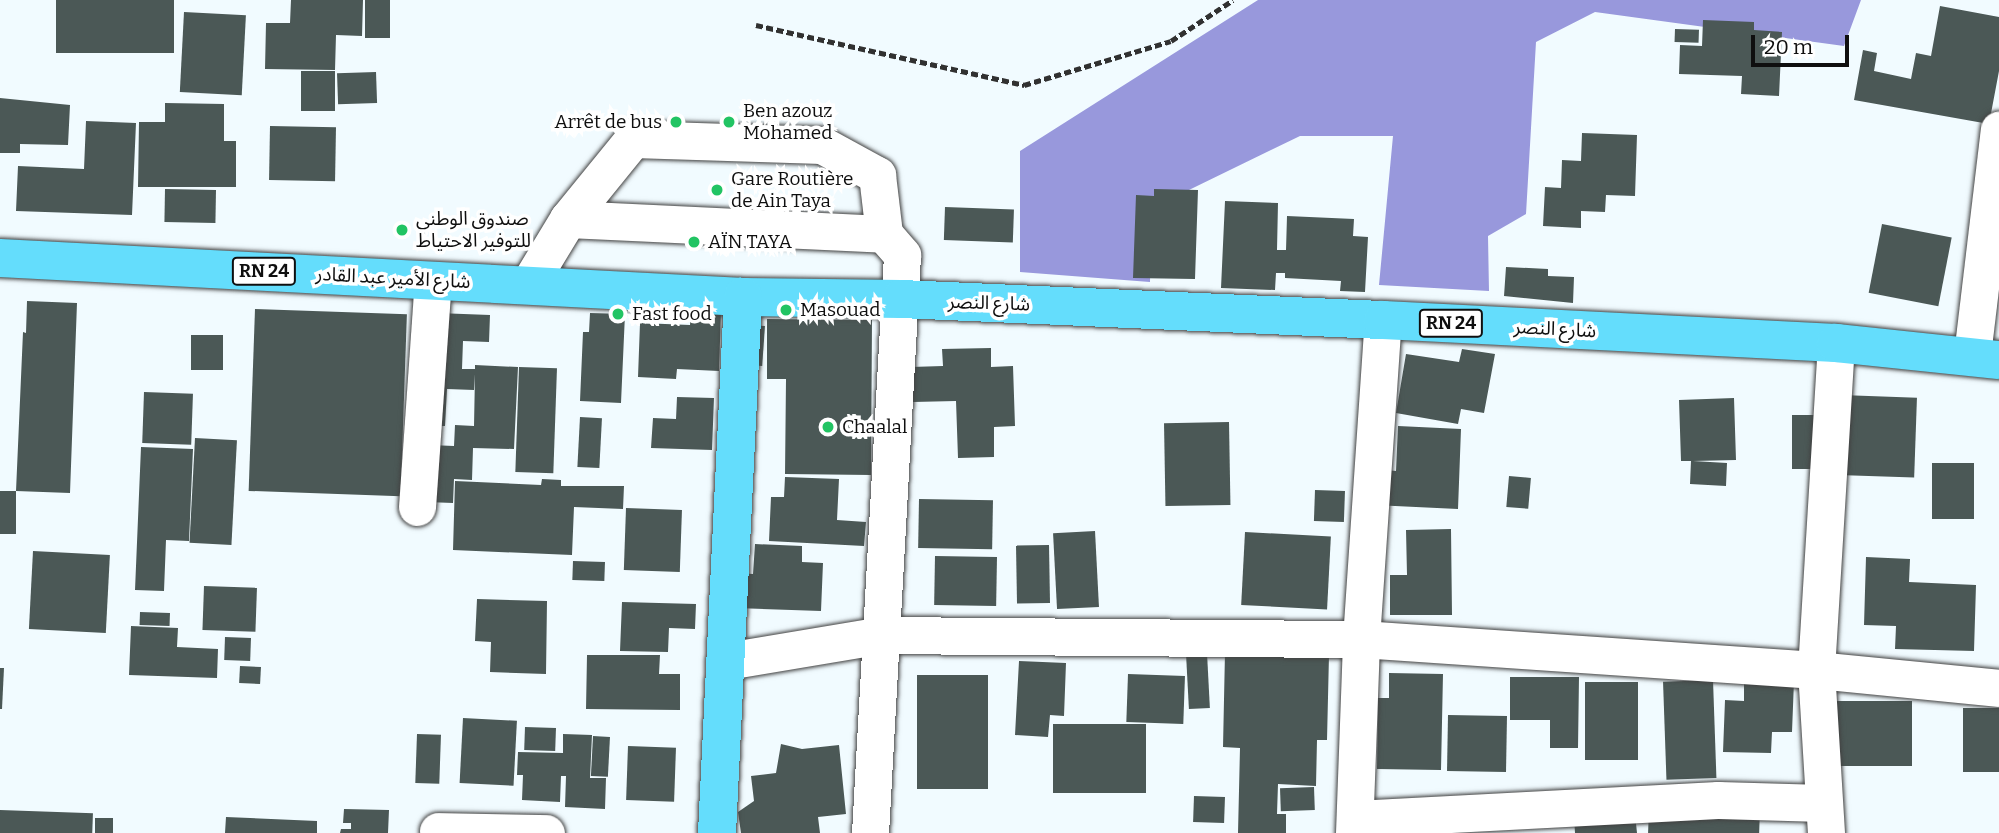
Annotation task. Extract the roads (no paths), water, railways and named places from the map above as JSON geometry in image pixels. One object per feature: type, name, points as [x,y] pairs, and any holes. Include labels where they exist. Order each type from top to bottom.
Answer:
[{"type":"main road","name":"شارع الأمير عبد القادر","points":[[0,258],[743,297]]},
{"type":"main road","name":"RN 24","points":[[743,297],[901,299]]},
{"type":"main road","points":[[717,833],[743,297]]},
{"type":"main road","name":"شارع النصر","points":[[901,299],[1836,343],[1986,358]]},
{"type":"street","points":[[1986,358],[1999,130]]},
{"type":"street","points":[[528,285],[568,219],[633,139],[822,145],[877,175],[884,234],[902,255],[870,833]]},
{"type":"street","points":[[568,219],[884,234]]},
{"type":"street","points":[[417,507],[433,281]]},
{"type":"street","points":[[1383,320],[1361,639],[1355,826],[1718,800],[1824,818],[1816,670],[1836,343]]},
{"type":"street","points":[[727,661],[882,635],[1361,639],[1816,670],[1999,688]]},
{"type":"street","points":[[439,831],[546,833]]},
{"type":"place","name":"Arrêt de bus","points":[[676,122]]},
{"type":"place","name":"Ben azouz Mohamed","points":[[729,122]]},
{"type":"place","name":"Gare Routière de Ain Taya","points":[[717,190]]},
{"type":"place","name":"صندوق الوطني للتوفير الاحتياط","points":[[402,230]]},
{"type":"place","name":"AÏN TAYA","points":[[694,242]]},
{"type":"place","name":"Masouad","points":[[786,310]]},
{"type":"place","name":"Fast food","points":[[618,314]]},
{"type":"place","name":"Chaalal","points":[[828,427]]}]
